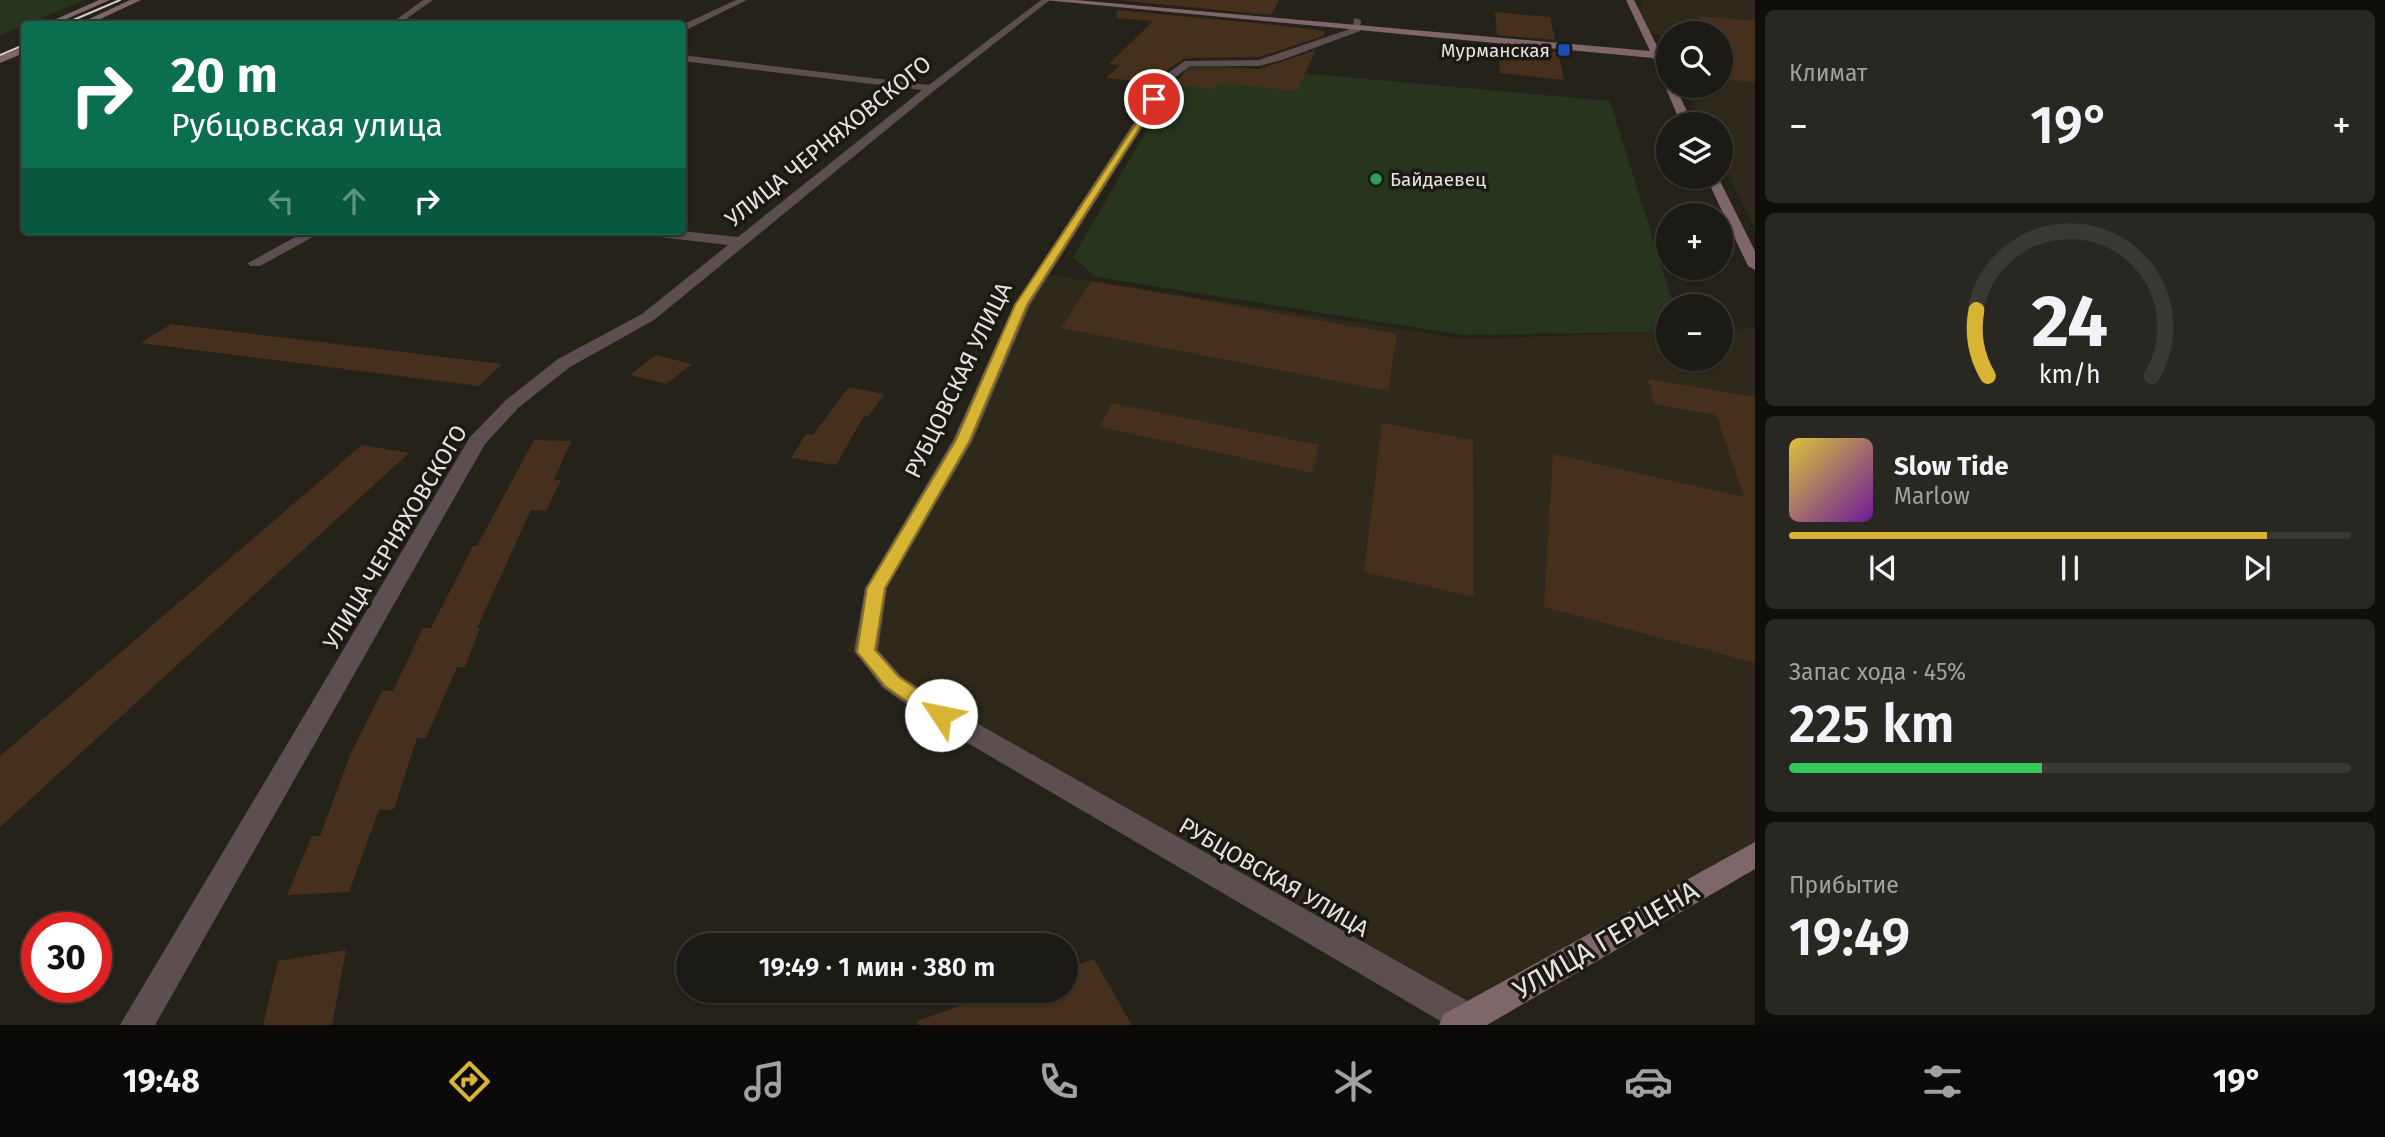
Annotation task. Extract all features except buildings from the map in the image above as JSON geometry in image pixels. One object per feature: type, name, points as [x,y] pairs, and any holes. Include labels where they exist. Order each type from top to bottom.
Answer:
[{"type":"main road","points":[[56,21],[106,0]]},
{"type":"main road","points":[[88,21],[136,0]]},
{"type":"main road","points":[[1047,0],[1655,51]]},
{"type":"main road","points":[[1128,0],[1357,24]]},
{"type":"main road","points":[[1630,0],[1655,51]]},
{"type":"main road","points":[[0,61],[21,51]]},
{"type":"main road","points":[[1718,189],[1755,266]]},
{"type":"main road","name":"УЛИЦА ГЕРЦЕНА","points":[[1462,1022],[1755,854]]},
{"type":"street","points":[[398,21],[429,0]]},
{"type":"street","points":[[686,27],[743,0]]},
{"type":"street","name":"УЛИЦА ЧЕРНЯХОВСКОГО","points":[[137,1025],[477,441],[512,404],[564,363],[648,317],[931,88],[1047,0]]},
{"type":"street","name":"РУБЦОВСКАЯ УЛИЦА","points":[[1357,24],[1279,58],[1259,63],[1188,63],[1169,77],[1021,305],[963,440],[876,588],[866,652],[892,682],[941,715],[1462,1022]]},
{"type":"street","points":[[686,58],[931,88]]},
{"type":"street","points":[[255,263],[309,235]]},
{"type":"street","points":[[679,235],[743,242]]},
{"type":"shaded area","points":[[1640,0],[1755,0],[1755,228],[1733,184],[1733,112],[1698,112],[1691,98],[1733,98],[1733,21],[1656,21],[1656,34],[1649,33],[1635,10],[1643,8]]},
{"type":"shaded area","points":[[1043,274],[1465,339],[1656,332],[1656,371],[1733,371],[1733,329],[1755,328],[1755,845],[1449,1013],[847,651]]},
{"type":"green space","points":[[0,0],[85,0],[34,21],[21,21],[21,26],[0,35]]},
{"type":"green space","name":"Байдаевец","points":[[1191,63],[1610,101],[1656,248],[1656,280],[1666,280],[1670,294],[1656,294],[1656,332],[1464,335],[1096,277],[1073,257],[1169,92]]},
{"type":"tram line","points":[[71,21],[120,0]]},
{"type":"tram line","points":[[0,55],[21,46]]},
{"type":"place","name":"Мурманская","points":[[1564,50]]},
{"type":"place","name":"Байдаевец","points":[[1376,179]]},
{"type":"route","points":[[941,715],[892,682],[866,652],[876,588],[963,440],[1021,305],[1154,99]]}]
